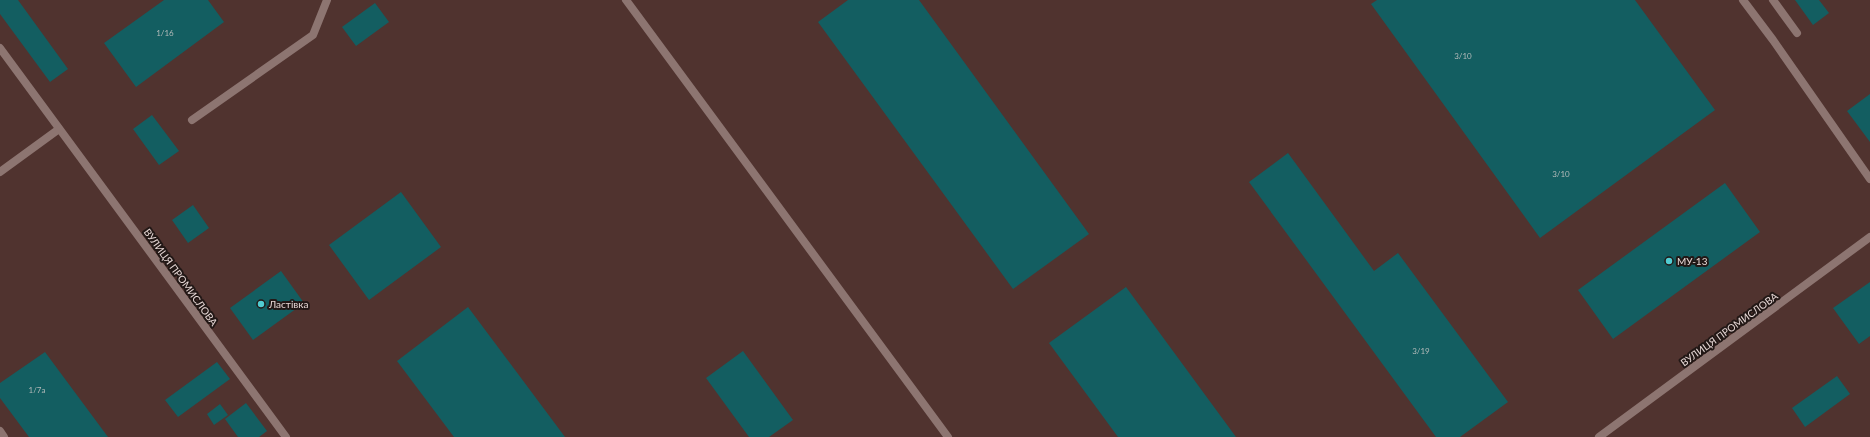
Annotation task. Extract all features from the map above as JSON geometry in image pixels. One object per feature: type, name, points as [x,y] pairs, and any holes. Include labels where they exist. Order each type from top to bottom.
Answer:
[{"type":"street","points":[[192,120],[313,35],[328,0]]},
{"type":"street","points":[[626,0],[948,437]]},
{"type":"street","points":[[1743,0],[1773,40],[1870,179]]},
{"type":"street","points":[[1773,0],[1798,33]]},
{"type":"street","name":"ВУЛИЦЯ ПРОМИСЛОВА","points":[[0,48],[286,437]]},
{"type":"street","points":[[0,172],[59,129]]},
{"type":"street","name":"ВУЛИЦЯ ПРОМИСЛОВА","points":[[1599,437],[1870,237]]},
{"type":"street","points":[[0,432],[4,437]]},
{"type":"shaded area","points":[[0,0],[1870,0],[1870,437],[0,437]]},
{"type":"building","points":[[0,0],[18,0],[68,69],[50,82],[0,14]]},
{"type":"building","points":[[164,0],[208,0],[224,22],[136,87],[104,43]]},
{"type":"building","points":[[848,0],[919,0],[1089,234],[1013,289],[818,22]]},
{"type":"building","points":[[1377,0],[1635,0],[1715,110],[1540,238],[1371,4]]},
{"type":"building","points":[[1795,0],[1819,0],[1829,13],[1813,25]]},
{"type":"building","points":[[375,3],[389,22],[356,46],[342,27]]},
{"type":"building","points":[[1870,94],[1870,142],[1847,111]]},
{"type":"building","points":[[152,115],[179,151],[159,165],[133,129]]},
{"type":"building","points":[[1288,153],[1374,271],[1398,253],[1508,402],[1460,437],[1436,437],[1249,182]]},
{"type":"building","name":"МУ-13","points":[[1725,183],[1760,232],[1613,339],[1578,290]]},
{"type":"building","points":[[401,192],[441,247],[369,300],[329,245]]},
{"type":"building","points":[[193,205],[209,228],[188,243],[172,220]]},
{"type":"building","points":[[281,271],[304,303],[253,340],[230,308]]},
{"type":"building","points":[[1870,282],[1870,336],[1859,344],[1833,308]]},
{"type":"building","points":[[1126,287],[1236,437],[1118,437],[1049,343]]},
{"type":"building","points":[[468,307],[565,437],[454,437],[397,361]]},
{"type":"building","points":[[743,351],[793,420],[769,437],[749,437],[706,378]]},
{"type":"building","points":[[45,352],[108,437],[29,437],[0,398],[0,383]]},
{"type":"building","points":[[217,362],[230,379],[178,417],[165,400]]},
{"type":"building","points":[[1837,376],[1850,394],[1805,427],[1792,408]]},
{"type":"building","points":[[246,403],[267,431],[259,437],[238,437],[225,419]]},
{"type":"building","points":[[220,404],[228,415],[214,425],[207,414]]},
{"type":"place","name":"МУ-13","points":[[1669,261]]},
{"type":"place","name":"Ластівка","points":[[261,304]]}]
